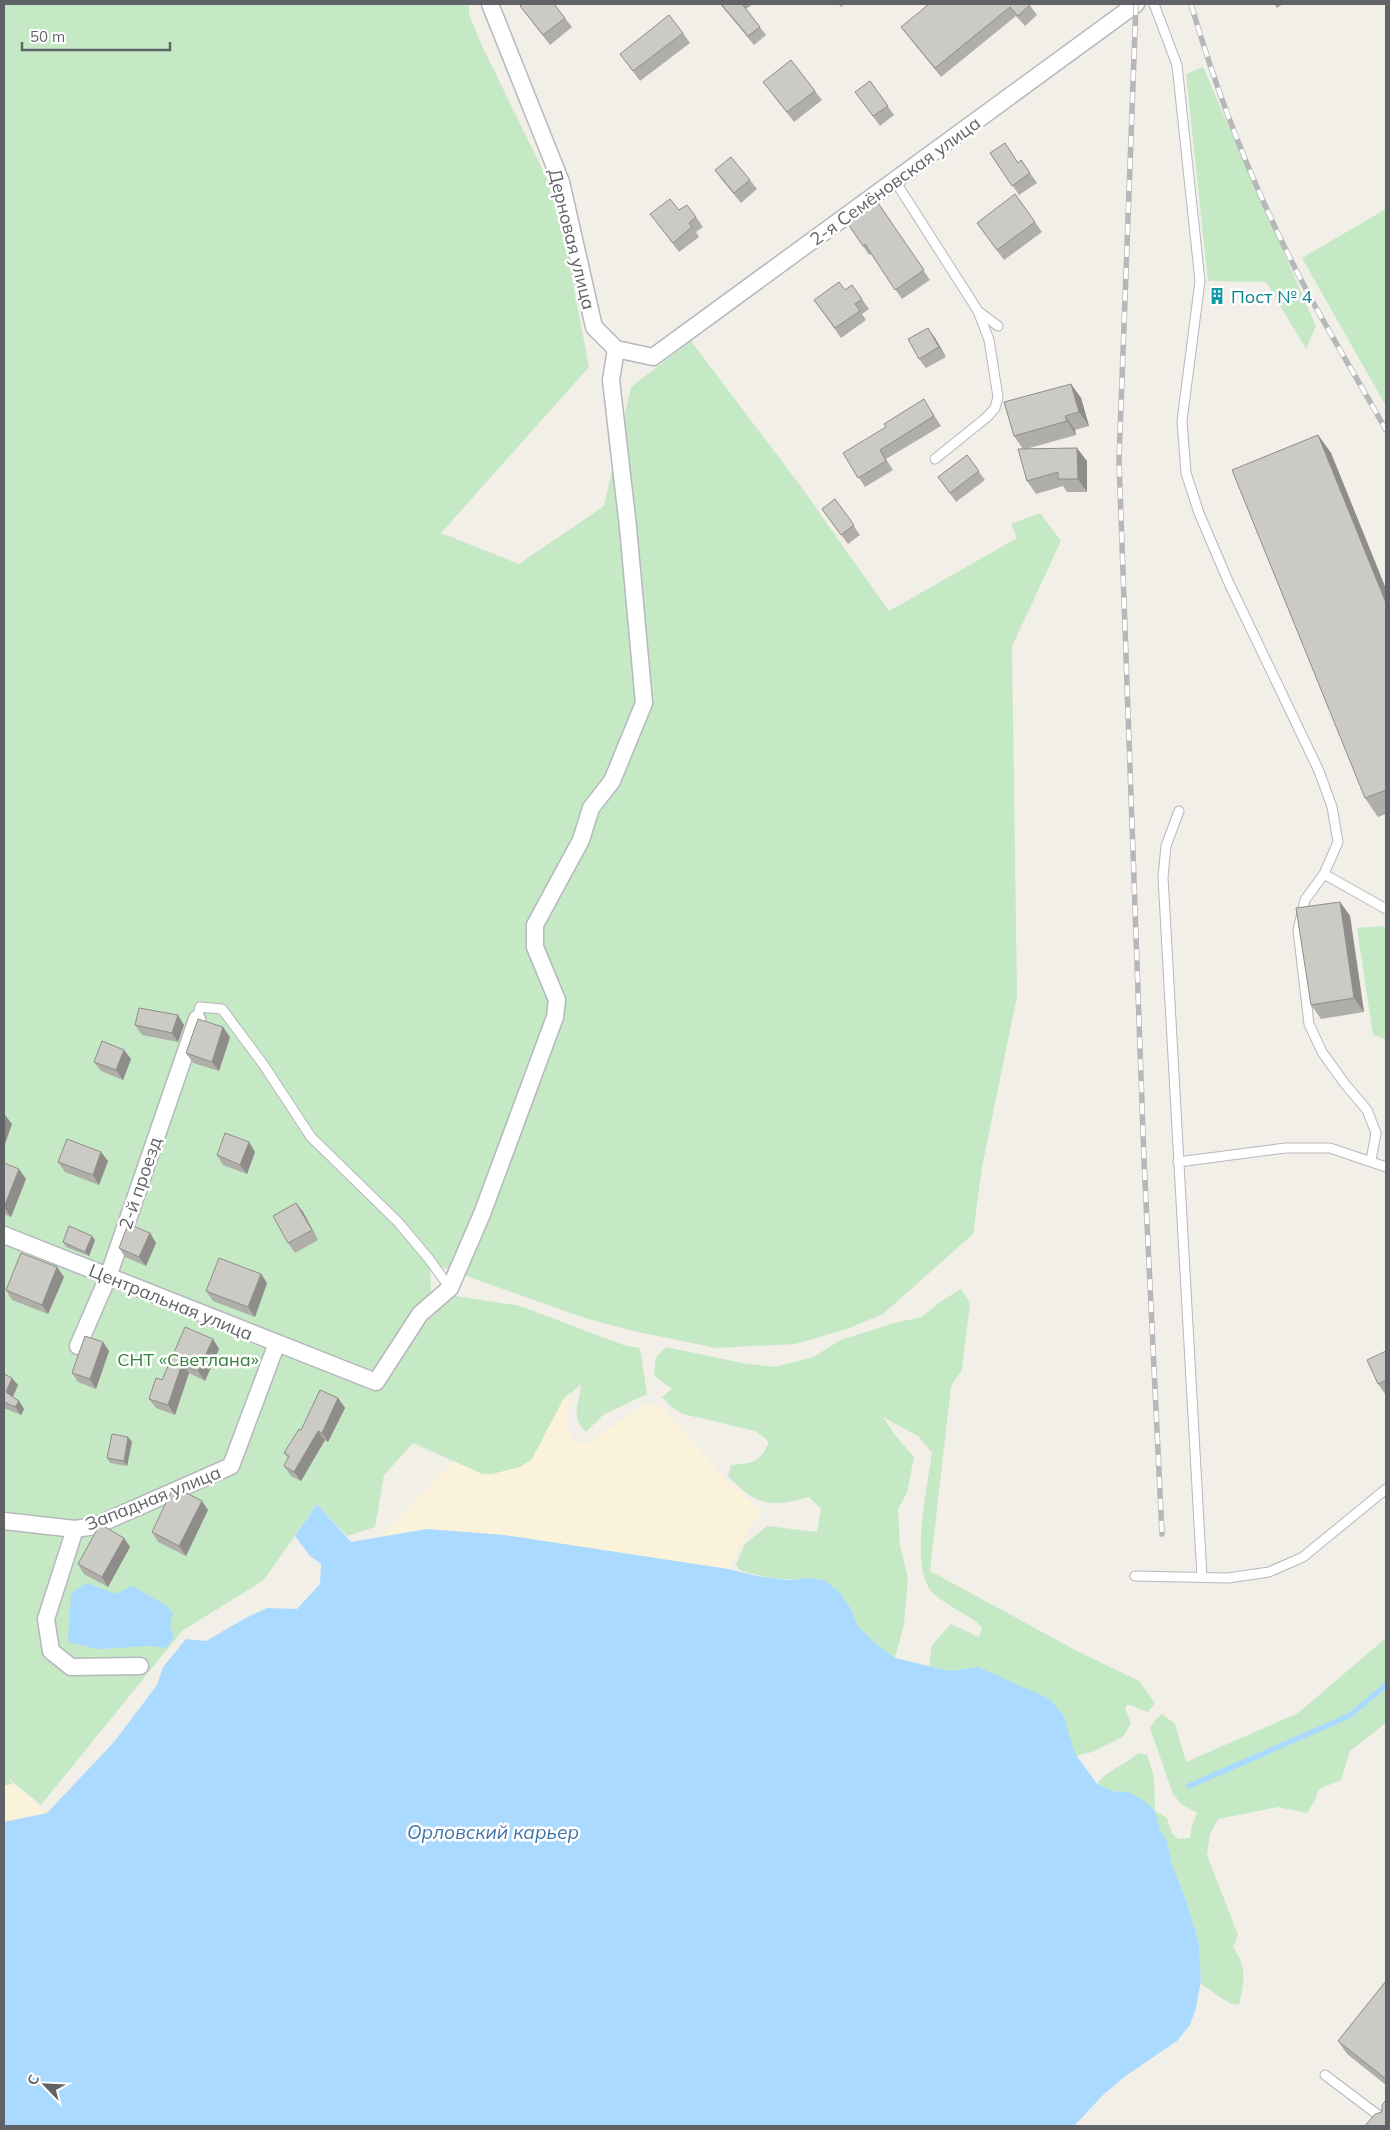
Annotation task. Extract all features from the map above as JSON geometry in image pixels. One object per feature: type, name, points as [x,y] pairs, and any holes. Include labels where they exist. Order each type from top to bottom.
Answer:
[{"type":"street","name":"Дерновая улица","points":[[490,4],[561,182],[594,327],[616,348],[653,357]]},
{"type":"street","name":"2-я Семёновская улица","points":[[653,357],[1136,4]]},
{"type":"street","points":[[450,1288],[482,1214],[555,1017],[557,1000],[536,947],[536,925],[581,840],[591,808],[612,781],[644,703],[611,380],[616,348]]},
{"type":"street","name":"2-й проезд","points":[[78,1346],[108,1277],[197,1018]]},
{"type":"street","name":"Центральная улица","points":[[4,1235],[376,1382],[420,1314],[450,1288]]},
{"type":"street","name":"Западная улица","points":[[4,1521],[75,1529],[95,1526],[230,1466],[277,1343]]},
{"type":"street","points":[[75,1529],[46,1619],[51,1651],[72,1667],[140,1666]]},
{"type":"lane","points":[[1154,4],[1177,65],[1200,281],[1182,421],[1186,473],[1199,513],[1228,582],[1319,771],[1332,807],[1338,842],[1324,874],[1305,900],[1298,930],[1309,1024],[1322,1052],[1344,1084],[1367,1110],[1376,1133],[1371,1160]]},
{"type":"lane","points":[[895,181],[978,311],[990,340],[998,397],[995,408],[987,417],[935,459]]},
{"type":"lane","points":[[978,311],[998,326]]},
{"type":"lane","points":[[1179,811],[1166,846],[1163,877],[1202,1577]]},
{"type":"lane","points":[[1324,874],[1386,909]]},
{"type":"lane","points":[[197,1018],[200,1007],[222,1009],[263,1064],[311,1137],[398,1222],[450,1288]]},
{"type":"lane","points":[[1178,1162],[1285,1148],[1330,1148],[1371,1160],[1386,1167]]},
{"type":"lane","points":[[1135,1576],[1228,1578],[1269,1572],[1303,1557],[1386,1489]]},
{"type":"lane","points":[[1326,2075],[1386,2121]]},
{"type":"green space","name":"СНТ «Светлана»","points":[[4,4],[469,4],[469,14],[482,46],[557,199],[589,367],[441,533],[519,564],[604,506],[631,387],[691,341],[799,484],[889,611],[1017,538],[1011,524],[1040,513],[1061,541],[1012,646],[1017,996],[982,1167],[973,1234],[883,1314],[844,1330],[795,1344],[716,1348],[629,1330],[582,1317],[430,1263],[431,1292],[520,1306],[626,1346],[640,1348],[647,1394],[603,1415],[586,1432],[578,1420],[577,1414],[581,1384],[563,1400],[532,1459],[520,1467],[493,1474],[482,1474],[413,1443],[384,1475],[375,1527],[347,1536],[317,1504],[264,1580],[182,1631],[41,1805],[8,1778],[12,1784],[4,1786]]},
{"type":"green space","points":[[1203,67],[1316,326],[1306,349],[1266,282],[1208,281],[1186,74]]},
{"type":"green space","points":[[1386,209],[1386,406],[1302,258]]},
{"type":"green space","points":[[1383,926],[1386,928],[1386,1039],[1373,1035],[1357,928]]},
{"type":"green space","points":[[961,1289],[970,1303],[962,1370],[951,1386],[930,1571],[1079,1652],[1139,1681],[1155,1703],[1148,1712],[1127,1704],[1125,1709],[1131,1723],[1123,1737],[1092,1752],[1076,1756],[978,1667],[949,1671],[929,1666],[932,1645],[951,1624],[979,1637],[982,1627],[938,1597],[932,1592],[925,1580],[922,1564],[922,1525],[932,1453],[918,1436],[883,1417],[895,1435],[914,1457],[907,1493],[898,1509],[900,1545],[908,1578],[904,1624],[895,1658],[876,1644],[857,1625],[851,1609],[811,1578],[774,1578],[739,1570],[736,1564],[745,1544],[767,1526],[817,1532],[821,1509],[809,1497],[784,1503],[764,1502],[756,1499],[738,1486],[728,1476],[731,1465],[745,1464],[759,1458],[769,1442],[756,1431],[683,1414],[669,1405],[662,1397],[672,1389],[654,1376],[656,1357],[666,1347],[742,1363],[775,1367],[813,1357],[841,1340],[894,1323],[922,1317],[940,1302]]},
{"type":"green space","points":[[1386,1638],[1386,1723],[1350,1751],[1341,1780],[1319,1789],[1307,1813],[1278,1807],[1218,1819],[1210,1834],[1207,1855],[1238,1935],[1233,1947],[1241,1962],[1244,1975],[1239,2005],[1229,2003],[1201,1984],[1199,1944],[1187,1903],[1172,1864],[1166,1838],[1160,1831],[1157,1822],[1129,1792],[1113,1791],[1097,1784],[1111,1771],[1138,1753],[1147,1755],[1154,1777],[1155,1811],[1167,1818],[1172,1833],[1178,1839],[1190,1838],[1197,1813],[1181,1804],[1173,1794],[1150,1728],[1155,1720],[1162,1714],[1175,1724],[1186,1762],[1298,1713]]},
{"type":"sand","points":[[569,1393],[567,1430],[576,1443],[587,1444],[645,1404],[663,1408],[725,1479],[762,1511],[744,1537],[728,1569],[504,1535],[427,1529],[382,1536],[453,1461],[482,1474],[493,1474],[520,1467],[532,1459],[563,1400]]},
{"type":"sand","points":[[12,1784],[47,1813],[4,1822],[4,1786]]},
{"type":"water","name":"Орловский карьер","points":[[317,1504],[351,1542],[427,1529],[504,1535],[728,1569],[757,1576],[788,1580],[811,1578],[826,1581],[839,1592],[851,1609],[857,1625],[876,1644],[895,1658],[949,1671],[978,1667],[1050,1699],[1064,1716],[1074,1752],[1097,1784],[1113,1791],[1129,1792],[1143,1800],[1155,1811],[1160,1831],[1166,1838],[1172,1864],[1187,1903],[1199,1944],[1201,1980],[1196,2008],[1190,2025],[1177,2041],[1124,2077],[1103,2095],[1074,2126],[4,2126],[4,1822],[47,1813],[114,1742],[157,1685],[163,1667],[186,1639],[206,1641],[267,1608],[297,1609],[320,1584],[321,1564],[310,1556],[295,1536]]},
{"type":"water","points":[[87,1583],[115,1594],[132,1586],[165,1605],[173,1613],[170,1625],[174,1637],[166,1648],[150,1646],[98,1649],[68,1642],[71,1593]]},
{"type":"building","points":[[522,4],[554,4],[565,18],[543,35],[520,6]]},
{"type":"building","points":[[721,4],[742,4],[760,27],[748,36]]},
{"type":"building","points":[[929,4],[1030,5],[1018,16],[1010,7],[935,68],[901,27]]},
{"type":"building","points":[[669,15],[683,33],[633,71],[620,54]]},
{"type":"building","points":[[791,60],[815,91],[787,112],[763,82]]},
{"type":"building","points":[[870,81],[888,106],[873,116],[855,92]]},
{"type":"building","points":[[1005,143],[1018,163],[1021,160],[1030,173],[1012,186],[990,153]]},
{"type":"building","points":[[731,157],[750,180],[734,193],[715,170]]},
{"type":"building","points":[[1015,194],[1035,222],[997,250],[977,223]]},
{"type":"building","points":[[670,199],[679,210],[687,205],[696,217],[689,223],[692,227],[673,243],[650,214]]},
{"type":"building","points":[[876,200],[924,270],[895,290],[865,244],[863,246],[846,221]]},
{"type":"building","points":[[839,282],[845,290],[852,285],[862,299],[855,304],[860,311],[835,328],[814,300]]},
{"type":"building","points":[[928,328],[939,347],[919,359],[908,339]]},
{"type":"building","points":[[1071,384],[1079,412],[1065,416],[1067,421],[1014,436],[1004,402]]},
{"type":"building","points":[[924,399],[934,416],[880,450],[886,461],[858,478],[843,453],[886,427],[884,424]]},
{"type":"building","points":[[1318,435],[1386,603],[1386,790],[1365,798],[1232,470]]},
{"type":"building","points":[[1077,448],[1078,479],[1058,479],[1058,472],[1027,481],[1018,449]]},
{"type":"building","points":[[967,455],[979,471],[950,493],[938,477]]},
{"type":"building","points":[[835,499],[854,525],[841,535],[822,509]]},
{"type":"building","points":[[1340,902],[1354,998],[1311,1005],[1296,908]]},
{"type":"building","points":[[139,1008],[178,1015],[172,1033],[135,1025]]},
{"type":"building","points":[[198,1019],[223,1027],[212,1062],[186,1053]]},
{"type":"building","points":[[102,1041],[124,1050],[116,1070],[94,1062]]},
{"type":"building","points":[[225,1133],[249,1142],[240,1165],[217,1155]]},
{"type":"building","points":[[67,1139],[101,1152],[93,1175],[58,1162]]},
{"type":"building","points":[[4,1163],[19,1169],[4,1207]]},
{"type":"building","points":[[296,1203],[312,1230],[288,1243],[273,1216]]},
{"type":"building","points":[[128,1224],[150,1233],[139,1257],[119,1248]]},
{"type":"building","points":[[69,1226],[92,1236],[85,1252],[63,1242]]},
{"type":"building","points":[[21,1253],[57,1267],[42,1305],[6,1290]]},
{"type":"building","points":[[219,1258],[261,1274],[248,1307],[206,1291]]},
{"type":"building","points":[[185,1327],[213,1339],[198,1371],[182,1364],[168,1405],[149,1399],[156,1378],[162,1380]]},
{"type":"building","points":[[85,1336],[103,1342],[90,1379],[72,1373]]},
{"type":"building","points":[[1386,1351],[1386,1380],[1378,1384],[1367,1360]]},
{"type":"building","points":[[4,1374],[12,1378],[6,1392],[19,1401],[15,1407],[4,1402]]},
{"type":"building","points":[[320,1390],[338,1398],[322,1433],[318,1431],[294,1472],[284,1466],[289,1456],[284,1453],[299,1429],[301,1430]]},
{"type":"building","points":[[112,1434],[128,1437],[124,1461],[107,1458]]},
{"type":"building","points":[[177,1488],[202,1501],[179,1546],[152,1532],[172,1490]]},
{"type":"building","points":[[100,1524],[124,1538],[102,1577],[78,1564]]},
{"type":"building","points":[[1386,1981],[1386,2079],[1338,2041]]},
{"type":"building","points":[[1386,2100],[1386,2126],[1365,2126],[1375,2114],[1382,2112],[1382,2105]]},
{"type":"waterway","points":[[1189,1786],[1349,1716],[1386,1685]]},
{"type":"railway","points":[[1136,4],[1119,460],[1144,1160],[1162,1534]]},
{"type":"railway","points":[[1191,4],[1228,116],[1274,225],[1309,295],[1386,430]]},
{"type":"place","name":"Пост № 4","points":[[1217,296]]}]
